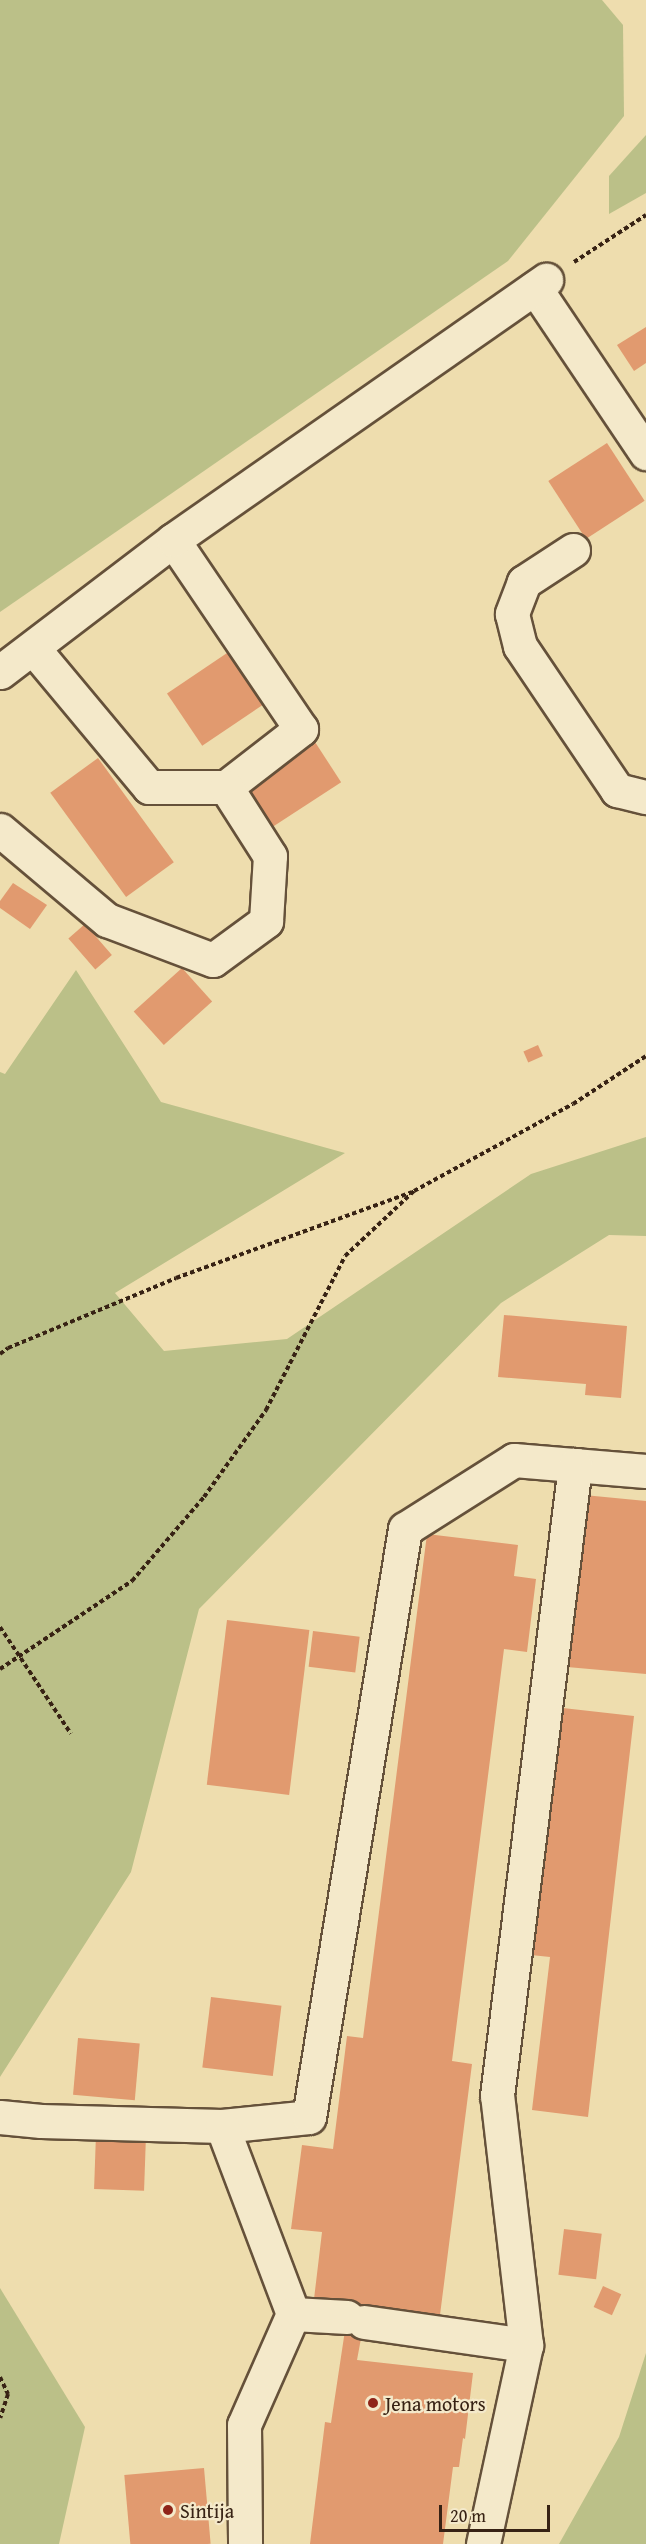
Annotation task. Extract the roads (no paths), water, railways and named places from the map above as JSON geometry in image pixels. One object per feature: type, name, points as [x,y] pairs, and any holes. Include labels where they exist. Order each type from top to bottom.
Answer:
[{"type":"street","points":[[0,672],[173,540],[541,284],[646,453]]},
{"type":"street","points":[[33,648],[149,787],[226,787],[302,729],[173,540]]},
{"type":"street","points":[[573,550],[524,582],[512,614],[520,646],[617,790],[646,796]]},
{"type":"street","points":[[0,830],[107,920],[213,960],[266,921],[270,855],[226,787]]},
{"type":"street","points":[[0,2117],[41,2121],[222,2126],[309,2117],[405,1529],[514,1461],[646,1471]]},
{"type":"street","points":[[483,2544],[526,2345],[497,2096],[575,1465]]},
{"type":"street","points":[[222,2126],[293,2313],[244,2425],[245,2544]]},
{"type":"street","points":[[293,2313],[355,2319],[526,2345]]},
{"type":"place","name":"Jena motors","points":[[373,2403]]},
{"type":"place","name":"Sintija","points":[[168,2510]]}]
